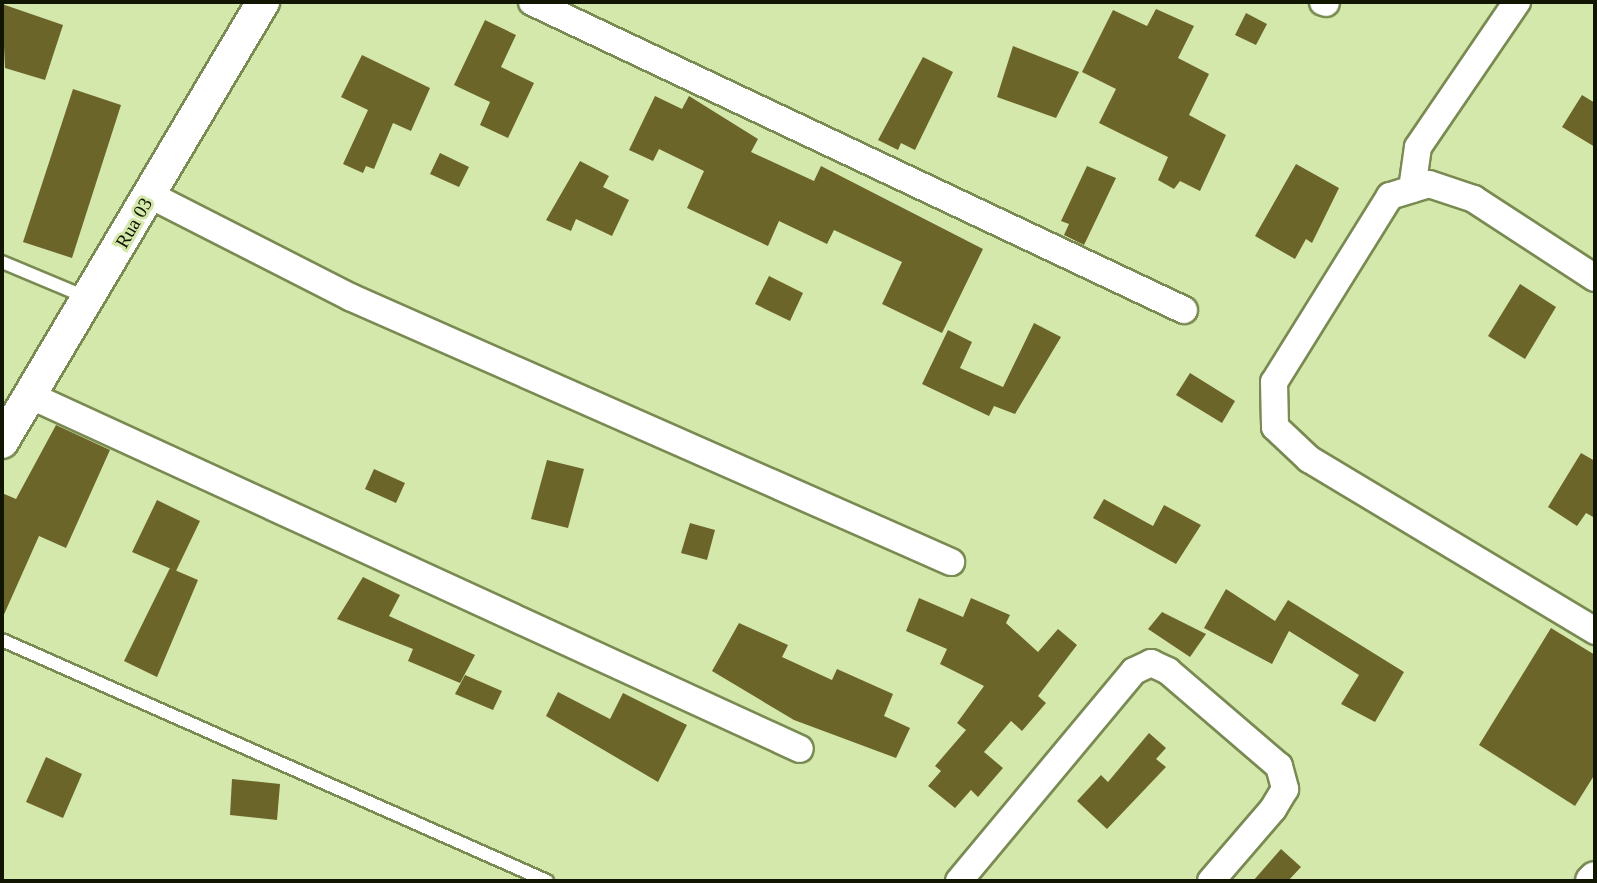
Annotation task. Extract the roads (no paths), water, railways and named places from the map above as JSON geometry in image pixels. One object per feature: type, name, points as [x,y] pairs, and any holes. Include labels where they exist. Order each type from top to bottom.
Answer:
[{"type":"street","name":"Rua 03","points":[[2,442],[90,299],[263,2]]},
{"type":"street","points":[[532,2],[1184,310]]},
{"type":"street","points":[[1412,189],[1418,146],[1517,2]]},
{"type":"street","points":[[1595,278],[1474,199],[1429,184],[1390,196],[1274,382],[1275,427],[1309,459],[1595,631]]},
{"type":"street","points":[[150,195],[350,297],[951,562]]},
{"type":"street","points":[[29,395],[800,749]]},
{"type":"street","points":[[959,881],[1134,671],[1151,663],[1279,766],[1285,789],[1273,809],[1211,881]]},
{"type":"lane","points":[[2,262],[90,299]]},
{"type":"lane","points":[[2,640],[547,881]]}]
